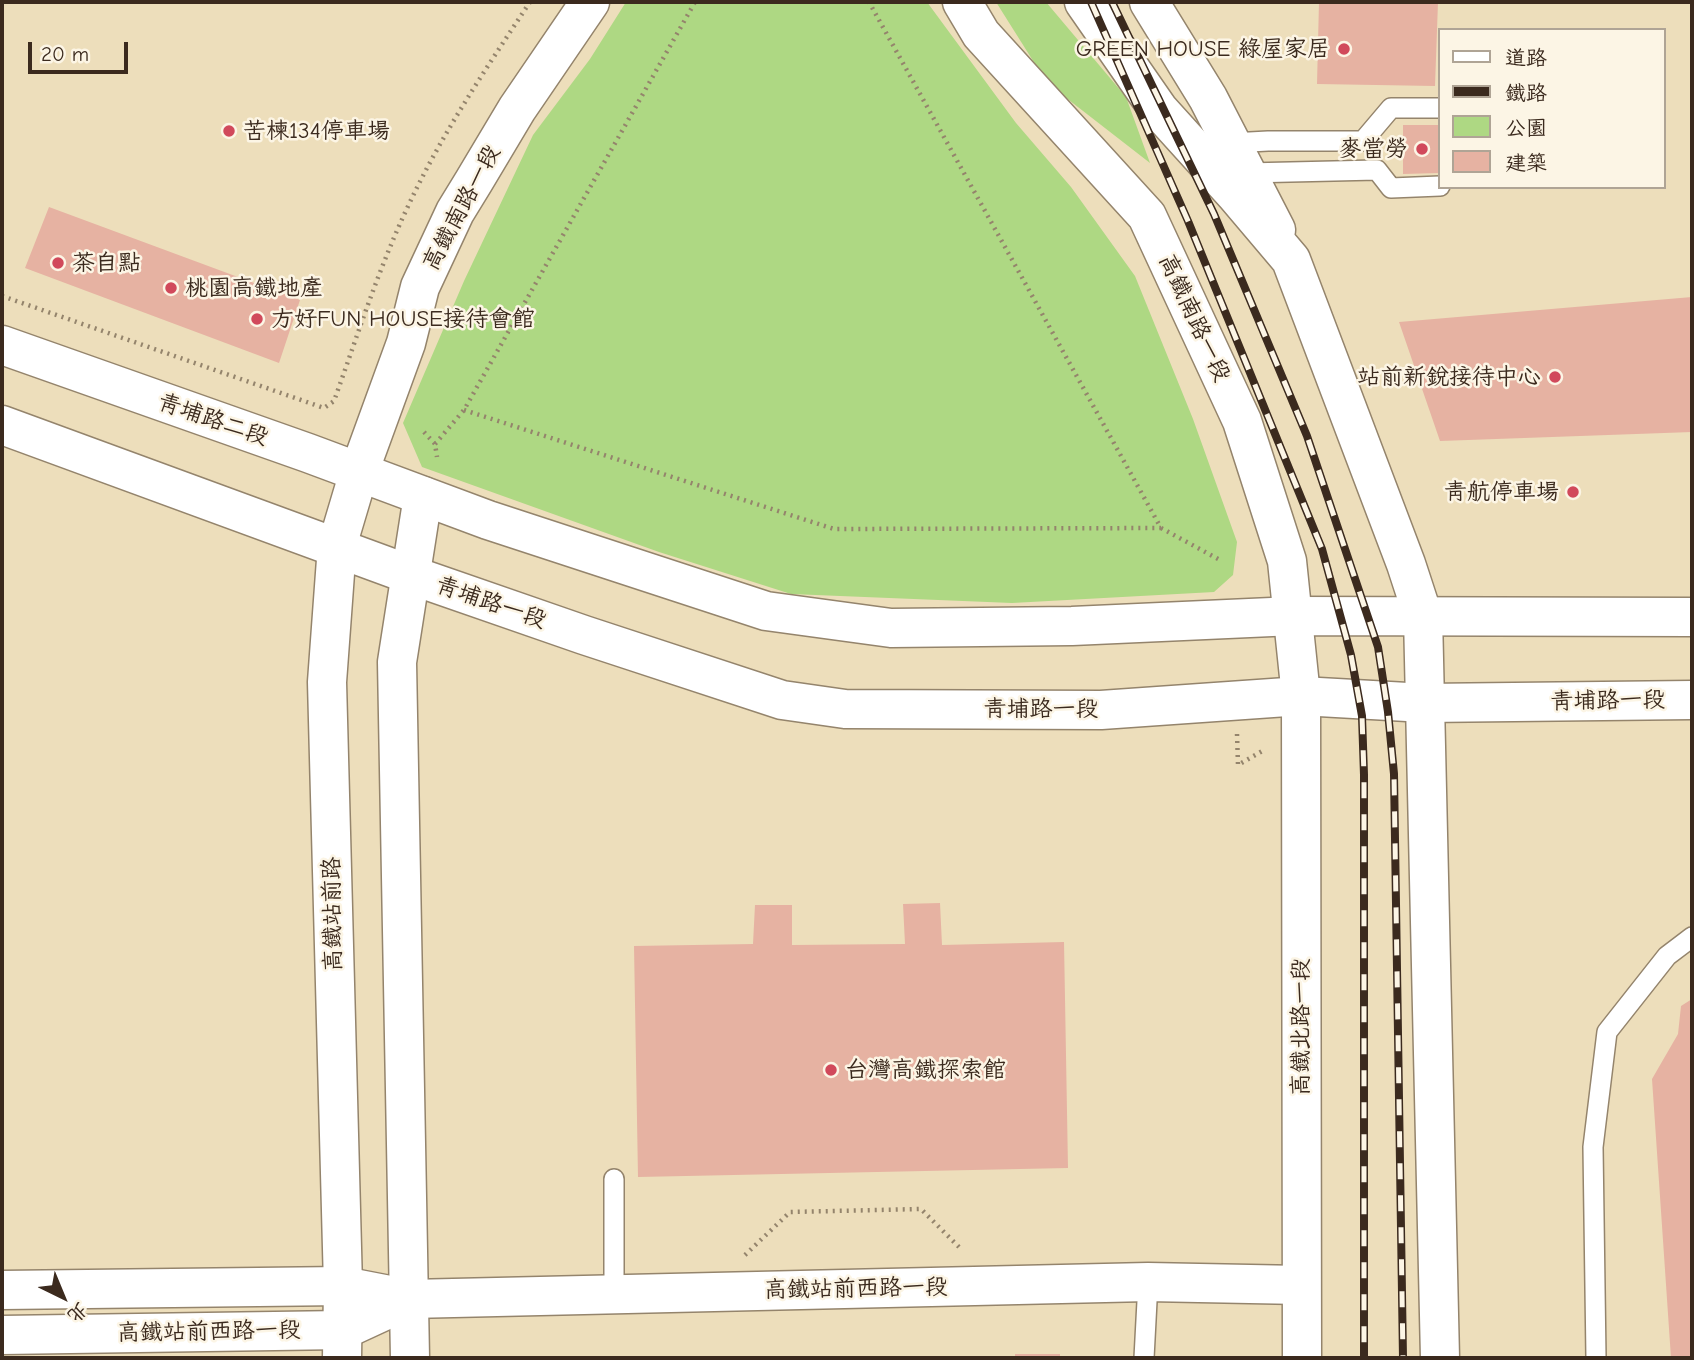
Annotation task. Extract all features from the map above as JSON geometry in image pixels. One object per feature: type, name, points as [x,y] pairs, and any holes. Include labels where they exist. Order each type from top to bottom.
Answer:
[{"type":"street","name":"高鐵南路一段","points":[[359,472],[406,342],[420,287],[455,212],[517,109],[590,2]]},
{"type":"street","name":"高鐵南路一段","points":[[962,2],[981,34],[1147,216],[1242,421],[1287,561],[1301,696]]},
{"type":"street","points":[[1084,2],[1159,110],[1291,260]]},
{"type":"street","points":[[1149,2],[1208,98],[1291,260],[1406,564],[1423,616],[1440,1358]]},
{"type":"street","name":"青埔路二段","points":[[2,345],[423,496]]},
{"type":"street","points":[[2,425],[411,575]]},
{"type":"street","name":"高鐵站前路","points":[[342,1344],[343,1286],[327,682],[337,546],[359,472]]},
{"type":"street","points":[[410,1358],[397,662],[423,496],[766,611],[891,628],[1072,626],[1294,616],[1692,617]]},
{"type":"street","name":"青埔路一段","points":[[411,575],[782,700],[845,709],[1101,710],[1301,696],[1425,703],[1692,700]]},
{"type":"street","name":"高鐵北路一段","points":[[1301,696],[1302,1358]]},
{"type":"street","name":"高鐵站前西路一段","points":[[2,1290],[343,1286],[410,1299],[1148,1282],[1301,1285]]},
{"type":"street","name":"高鐵站前西路一段","points":[[2,1335],[342,1344],[410,1299]]},
{"type":"lane","points":[[1239,158],[1268,141],[1363,141],[1391,108],[1438,108]]},
{"type":"lane","points":[[1239,158],[1377,170],[1391,188],[1438,187]]},
{"type":"lane","points":[[1597,1358],[1593,1147],[1607,1032],[1667,956],[1692,937]]},
{"type":"lane","points":[[614,1179],[614,1294]]},
{"type":"lane","points":[[1144,1358],[1148,1282]]},
{"type":"path","points":[[435,443],[464,410],[695,2]]},
{"type":"path","points":[[869,2],[1161,528]]},
{"type":"path","points":[[2,296],[324,408]]},
{"type":"path","points":[[464,410],[834,529],[1161,528],[1220,561]]},
{"type":"path","points":[[424,432],[435,443],[437,457]]},
{"type":"path","points":[[1237,724],[1238,765],[1265,749]]},
{"type":"path","points":[[744,1256],[790,1212],[922,1209],[966,1255]]},
{"type":"green space","points":[[626,2],[927,2],[1016,123],[1071,187],[1135,276],[1193,419],[1237,542],[1233,575],[1214,592],[1012,603],[791,594],[659,552],[422,467],[403,423],[464,281],[533,135],[590,59]]},
{"type":"green space","points":[[996,2],[1046,2],[1126,97],[1150,163],[1047,83]]},
{"type":"building","points":[[1319,2],[1438,2],[1435,86],[1317,84]]},
{"type":"building","name":"麥當勞","points":[[1403,125],[1438,125],[1438,173],[1403,174]]},
{"type":"building","points":[[49,207],[300,300],[279,363],[25,268]]},
{"type":"building","name":"站前新銳接待中心","points":[[1692,297],[1692,432],[1440,441],[1399,322]]},
{"type":"building","points":[[940,903],[942,945],[1064,942],[1068,1168],[638,1177],[634,946],[753,944],[755,905],[792,905],[792,945],[905,944],[903,904]]},
{"type":"building","points":[[1692,999],[1692,1358],[1671,1358],[1652,1079],[1678,1034],[1681,1006]]},
{"type":"building","points":[[1015,1354],[1060,1354],[1060,1358],[1015,1358]]},
{"type":"railway","points":[[1091,2],[1188,221],[1322,549],[1351,655],[1362,716],[1364,775],[1364,1358]]},
{"type":"railway","points":[[1112,2],[1214,214],[1307,436],[1378,647],[1394,774],[1403,1358]]},
{"type":"place","name":"GREEN HOUSE 綠屋家居","points":[[1344,49]]},
{"type":"place","name":"苦楝134停車場","points":[[229,131]]},
{"type":"place","name":"麥當勞","points":[[1422,149]]},
{"type":"place","name":"茶自點","points":[[58,263]]},
{"type":"place","name":"桃園高鐵地產","points":[[171,288]]},
{"type":"place","name":"方好FUN HOUSE接待會館","points":[[257,319]]},
{"type":"place","name":"站前新銳接待中心","points":[[1555,377]]},
{"type":"place","name":"青航停車場","points":[[1573,492]]},
{"type":"place","name":"台灣高鐵探索館","points":[[831,1070]]}]
